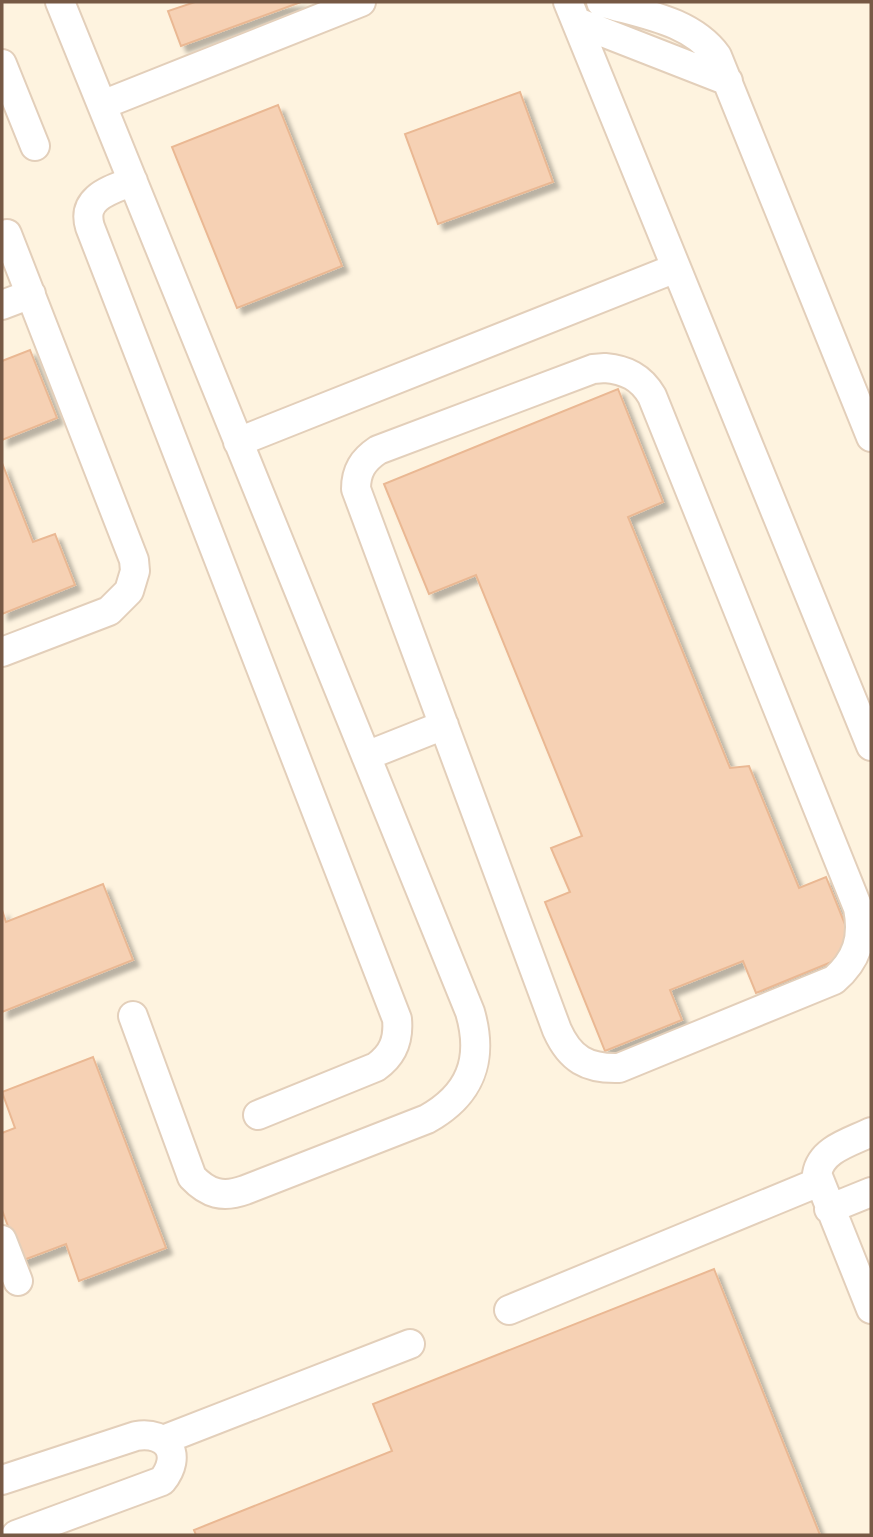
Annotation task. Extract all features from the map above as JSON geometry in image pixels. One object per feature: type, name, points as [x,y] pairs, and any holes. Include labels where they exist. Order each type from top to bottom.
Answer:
[{"type":"lane","points":[[60,2],[475,1030],[476,1048],[467,1083],[456,1098],[442,1110],[414,1124],[246,1190],[231,1195],[216,1194],[202,1188],[192,1177],[133,1016]]},
{"type":"lane","points":[[102,105],[361,2]]},
{"type":"lane","points":[[601,2],[684,27],[697,35],[717,56],[871,437]]},
{"type":"lane","points":[[573,12],[728,81]]},
{"type":"lane","points":[[573,12],[871,746]]},
{"type":"lane","points":[[2,64],[35,146]]},
{"type":"lane","points":[[133,181],[95,200],[88,212],[90,227],[397,1019],[394,1047],[390,1055],[376,1068],[258,1115]]},
{"type":"lane","points":[[2,652],[109,611],[129,591],[135,571],[134,561],[7,234]]},
{"type":"lane","points":[[238,442],[676,268]]},
{"type":"lane","points":[[2,305],[31,294]]},
{"type":"lane","points":[[593,369],[617,369],[629,373],[646,386],[652,396],[858,908],[861,937],[852,961],[834,980],[619,1068],[588,1065],[574,1056],[556,1030],[444,725],[356,489],[361,465],[378,450],[593,369]]},
{"type":"lane","points":[[366,756],[444,725]]},
{"type":"lane","points":[[871,1132],[828,1153],[822,1159],[817,1174],[871,1309]]},
{"type":"lane","points":[[509,1310],[819,1182]]},
{"type":"lane","points":[[830,1209],[871,1192]]},
{"type":"lane","points":[[2,1240],[18,1280]]},
{"type":"lane","points":[[163,1440],[410,1345]]},
{"type":"lane","points":[[2,1480],[136,1436],[150,1434],[163,1440],[170,1449],[173,1460],[170,1472],[162,1481],[16,1535]]},
{"type":"building","points":[[195,2],[301,2],[181,46],[168,11]]},
{"type":"building","points":[[520,92],[553,182],[438,224],[405,134]]},
{"type":"building","points":[[278,105],[342,266],[237,308],[172,147]]},
{"type":"building","points":[[30,350],[57,418],[2,440],[2,361]]},
{"type":"building","points":[[618,389],[663,502],[628,517],[730,768],[749,766],[799,888],[826,877],[856,952],[756,993],[743,961],[670,990],[682,1020],[605,1051],[545,902],[570,892],[551,848],[582,836],[476,575],[429,594],[384,484]]},
{"type":"building","points":[[2,463],[33,542],[55,534],[75,585],[2,614]]},
{"type":"building","points":[[103,884],[133,960],[2,1012],[2,910],[6,922]]},
{"type":"building","points":[[93,1057],[166,1248],[79,1281],[66,1244],[21,1261],[2,1210],[2,1133],[15,1128],[2,1092]]},
{"type":"building","points":[[714,1269],[820,1535],[196,1535],[194,1530],[392,1451],[373,1404]]}]
